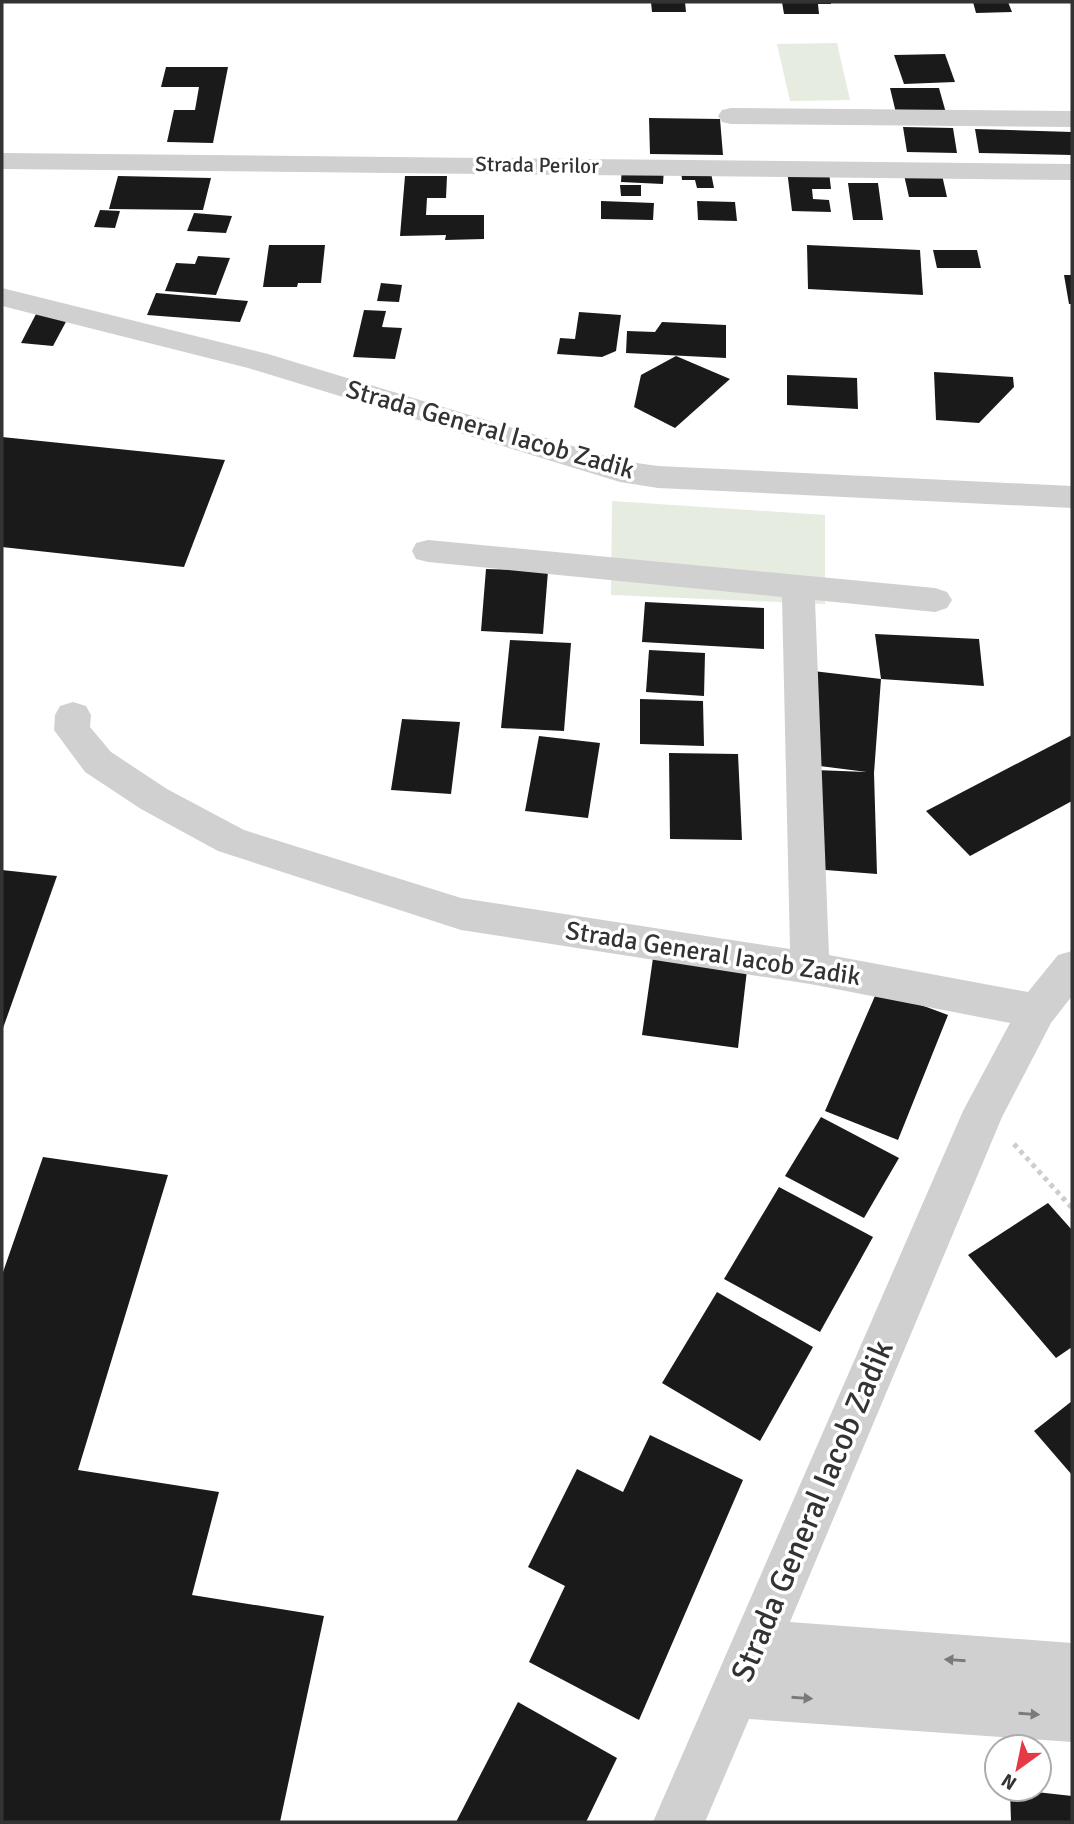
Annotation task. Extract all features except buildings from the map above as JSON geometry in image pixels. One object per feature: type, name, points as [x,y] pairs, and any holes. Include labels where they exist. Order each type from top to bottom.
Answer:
[{"type":"street","points":[[732,117],[1072,119]]},
{"type":"street","name":"Strada Perilor","points":[[2,161],[1072,172]]},
{"type":"street","name":"Strada General Iacob Zadik","points":[[2,297],[257,361],[620,471],[658,477],[1072,497]]},
{"type":"street","points":[[428,551],[935,600]]},
{"type":"street","points":[[798,587],[810,968]]},
{"type":"street","name":"Strada General Iacob Zadik","points":[[74,715],[72,730],[98,762],[154,799],[231,841],[461,914],[810,968],[1037,1011]]},
{"type":"street","name":"Strada General Iacob Zadik","points":[[679,1822],[984,1111],[1037,1011],[1072,967]]},
{"type":"street","points":[[757,1645],[1072,1668]]},
{"type":"street","points":[[734,1693],[1072,1717]]},
{"type":"path","points":[[984,1111],[1072,1208]]},
{"type":"shaded area","points":[[837,43],[850,100],[790,101],[777,44]]},
{"type":"shaded area","points":[[612,501],[825,515],[825,604],[611,595]]}]
